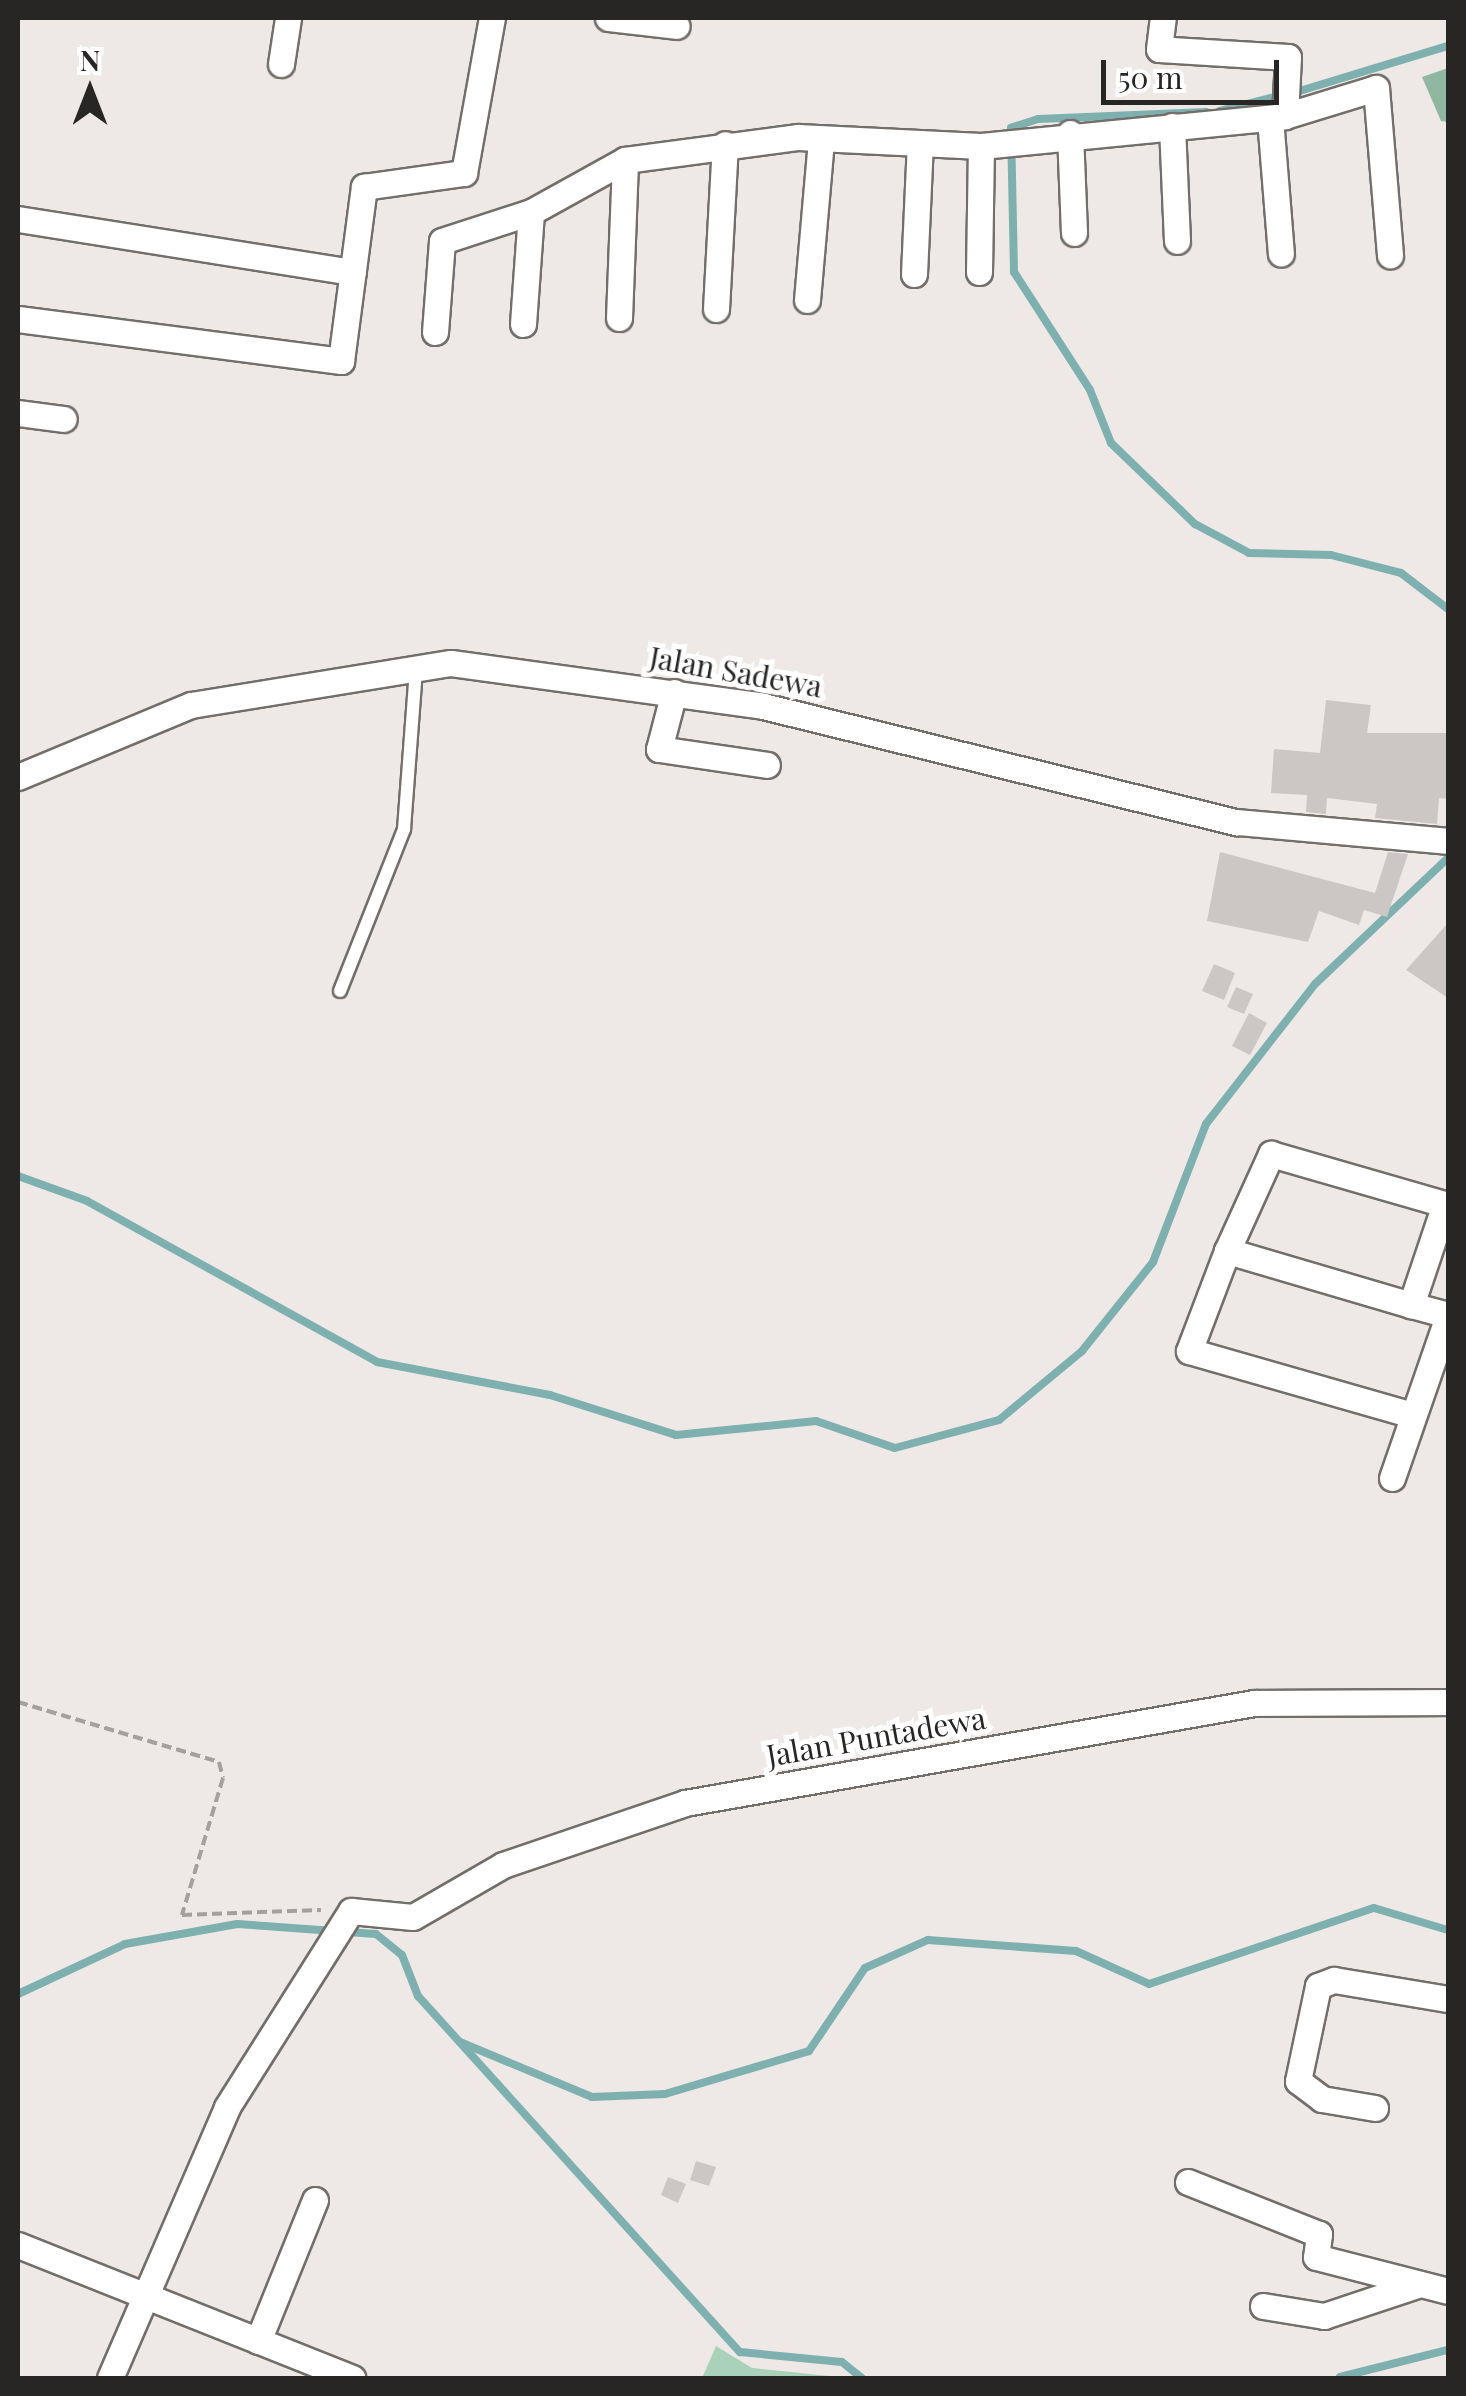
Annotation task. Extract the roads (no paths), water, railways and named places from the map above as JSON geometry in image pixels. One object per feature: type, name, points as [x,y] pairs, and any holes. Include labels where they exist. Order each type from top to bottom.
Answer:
[{"type":"street","points":[[281,64],[288,18]]},
{"type":"street","points":[[18,318],[342,361],[364,188],[464,173],[492,18]]},
{"type":"street","points":[[608,18],[678,26]]},
{"type":"street","points":[[1163,18],[1159,49],[1288,57],[1280,113],[1281,254]]},
{"type":"street","points":[[436,332],[442,241],[531,212],[625,160],[725,144],[821,138],[988,145],[1044,135],[1280,113],[1376,88],[1390,255]]},
{"type":"street","points":[[1172,126],[1177,241]]},
{"type":"street","points":[[1070,133],[1074,233]]},
{"type":"street","points":[[807,300],[821,138]]},
{"type":"street","points":[[914,274],[920,143]]},
{"type":"street","points":[[716,309],[725,144]]},
{"type":"street","points":[[979,272],[988,145]]},
{"type":"street","points":[[619,318],[625,160]]},
{"type":"street","points":[[523,324],[531,212]]},
{"type":"street","points":[[18,219],[353,272]]},
{"type":"street","points":[[18,413],[64,419]]},
{"type":"street","name":"Jalan Sadewa","points":[[18,777],[191,706],[416,668],[500,666],[674,692],[965,751],[1237,822],[1444,841]]},
{"type":"street","points":[[674,692],[660,749],[767,765]]},
{"type":"street","points":[[1408,1414],[1189,1351],[1270,1154],[1447,1205],[1412,1305]]},
{"type":"street","points":[[1227,1252],[1448,1315],[1408,1414],[1392,1478]]},
{"type":"street","name":"Jalan Puntadewa","points":[[141,2300],[227,2107],[258,2050],[292,2014],[340,1925],[413,1917],[502,1865],[685,1803],[1254,1703],[1448,1702]]},
{"type":"street","points":[[1375,2108],[1322,2100],[1298,2081],[1318,1986],[1334,1980],[1448,1998]]},
{"type":"street","points":[[1188,2182],[1318,2234],[1316,2257],[1448,2290]]},
{"type":"street","points":[[258,2342],[314,2200]]},
{"type":"street","points":[[18,2244],[141,2300],[352,2378]]},
{"type":"street","points":[[1263,2306],[1324,2316],[1420,2284]]},
{"type":"street","points":[[110,2378],[141,2300]]},
{"type":"lane","points":[[340,991],[404,829],[416,668]]},
{"type":"waterway","points":[[1293,93],[1448,46]]},
{"type":"waterway","points":[[1220,111],[1279,96]]},
{"type":"waterway","points":[[1206,112],[1038,119],[1011,128],[1014,272],[1090,390],[1111,443],[1195,524],[1249,553],[1331,555],[1401,573],[1448,609]]},
{"type":"waterway","points":[[18,1176],[87,1201],[377,1362],[550,1395],[676,1435],[816,1421],[895,1448],[999,1420],[1082,1351],[1153,1262],[1206,1124],[1315,984],[1448,858]]},
{"type":"waterway","points":[[460,2042],[592,2097],[665,2094],[809,2051],[865,1968],[928,1940],[1076,1951],[1149,1984],[1374,1908],[1448,1930]]},
{"type":"waterway","points":[[18,1994],[125,1944],[237,1924],[376,1934],[402,1955],[418,1996],[740,2352],[842,2362],[862,2378]]},
{"type":"waterway","points":[[1340,2377],[1447,2350]]}]
